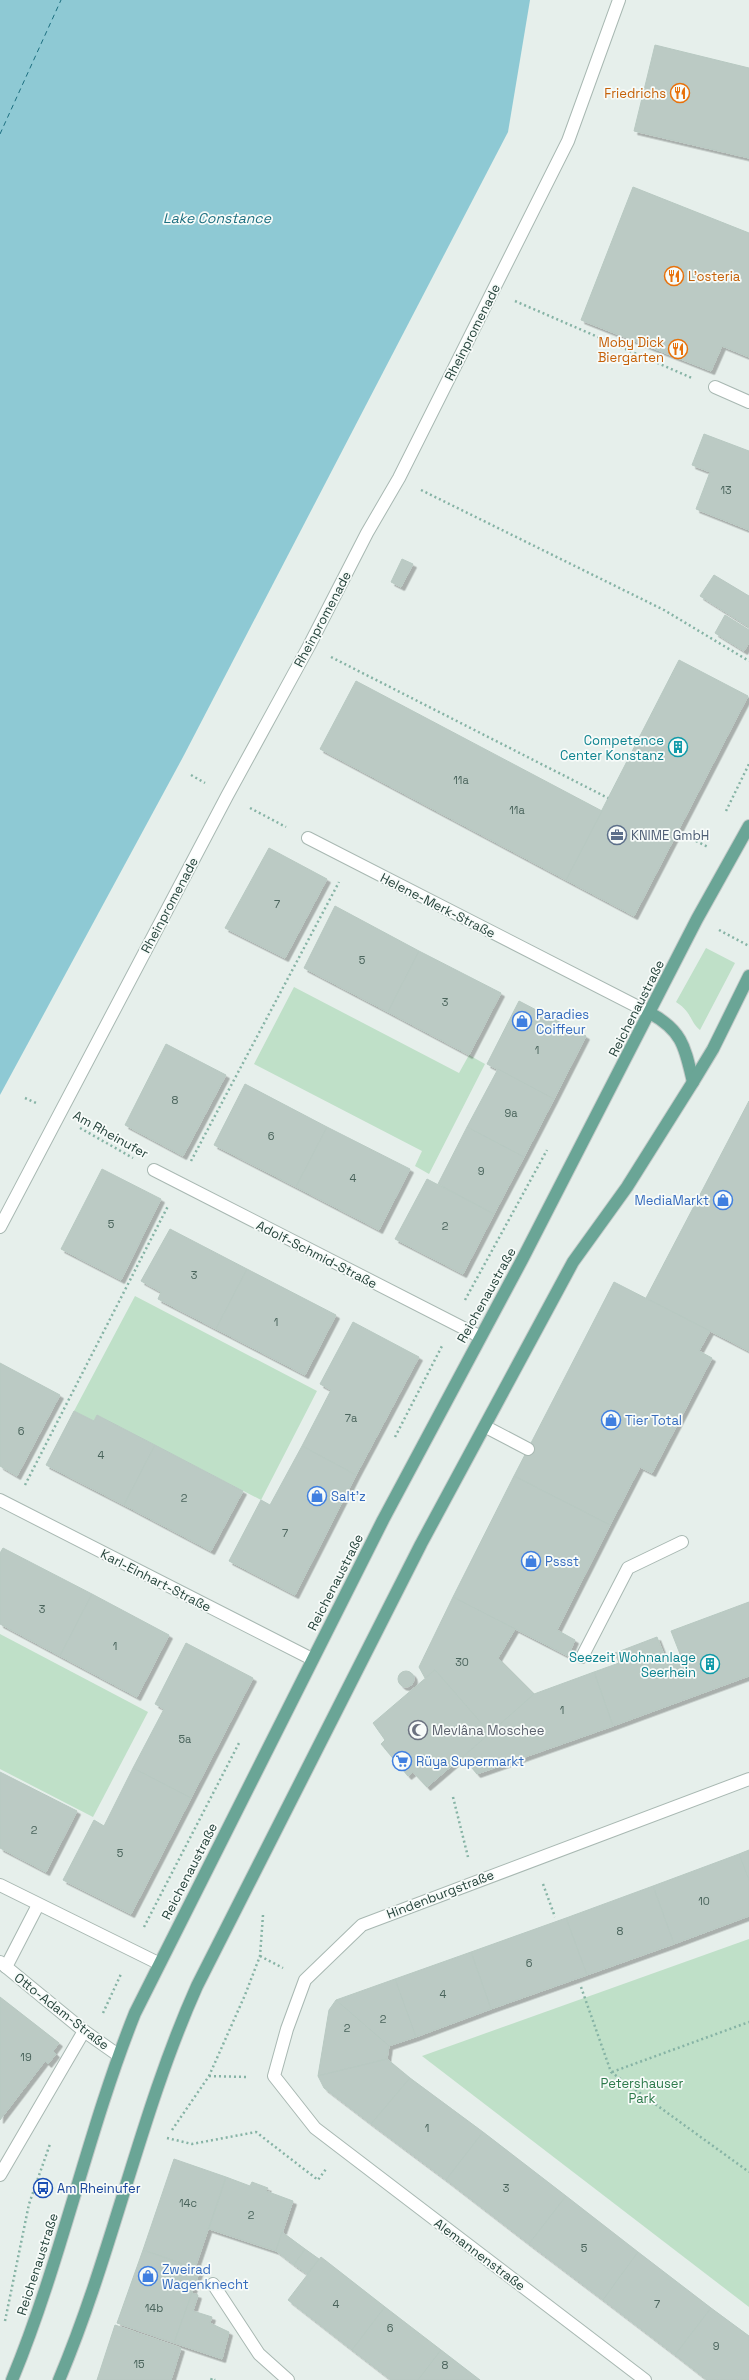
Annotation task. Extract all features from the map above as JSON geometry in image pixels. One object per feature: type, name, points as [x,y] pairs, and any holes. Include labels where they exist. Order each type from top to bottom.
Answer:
[{"type":"main road","name":"Reichenaustraße","points":[[12,2380],[45,2285],[118,2054],[158,1964],[312,1659],[479,1336],[523,1258],[697,919],[749,826]]},
{"type":"main road","points":[[59,2380],[114,2229],[164,2069],[188,2005],[421,1544],[486,1427],[574,1262],[627,1186],[693,1082],[713,1049],[749,976]]},
{"type":"main road","points":[[650,1013],[668,1023],[685,1047],[693,1082]]},
{"type":"street","name":"Rheinpromenade","points":[[0,1227],[227,796],[309,646],[367,533],[399,478],[568,142],[620,0]]},
{"type":"street","points":[[715,387],[749,402]]},
{"type":"street","name":"Helene-Merk-Straße","points":[[308,838],[350,861],[650,1013]]},
{"type":"street","name":"Adolf-Schmid-Straße","points":[[154,1170],[479,1336]]},
{"type":"street","points":[[486,1427],[528,1449]]},
{"type":"street","name":"Karl-Einhart-Straße","points":[[0,1500],[13,1508],[312,1659]]},
{"type":"street","points":[[582,1657],[628,1568],[682,1542]]},
{"type":"street","name":"Hindenburgstraße","points":[[274,2076],[287,2029],[305,1980],[362,1924],[475,1880],[749,1779]]},
{"type":"street","points":[[0,1885],[158,1964]]},
{"type":"street","name":"Otto-Adam-Straße","points":[[38,1905],[3,1964],[84,2031],[118,2054]]},
{"type":"street","points":[[0,2175],[84,2031]]},
{"type":"street","name":"Alemannenstraße","points":[[274,2076],[315,2128],[645,2380]]},
{"type":"street","points":[[212,2284],[259,2354],[288,2380]]},
{"type":"path","points":[[493,291],[670,369]]},
{"type":"path","points":[[399,478],[664,610],[749,661]]},
{"type":"path","points":[[309,646],[608,798]]},
{"type":"path","points":[[227,796],[308,838]]},
{"type":"path","points":[[678,832],[708,847]]},
{"type":"path","points":[[198,1148],[350,861]]},
{"type":"path","name":"Am Rheinufer","points":[[58,1116],[154,1170]]},
{"type":"path","points":[[13,1508],[179,1184]]},
{"type":"path","points":[[453,1797],[475,1880]]},
{"type":"path","points":[[534,1859],[555,1917]]},
{"type":"path","points":[[164,2146],[167,2138],[209,2076],[260,1956],[263,1912]]},
{"type":"path","points":[[580,1987],[611,2072],[749,2172]]},
{"type":"path","points":[[611,2072],[749,2022]]},
{"type":"path","points":[[209,2076],[274,2076]]},
{"type":"path","points":[[167,2138],[192,2144],[256,2132],[318,2180],[342,2150]]},
{"type":"path","points":[[3,2328],[29,2204],[47,2153]]},
{"type":"path","points":[[211,2380],[212,2378],[215,2380]]},
{"type":"green space","points":[[706,948],[735,963],[700,1030],[688,1013],[676,1002]]},
{"type":"green space","points":[[294,987],[459,1073],[469,1055],[485,1064],[429,1174],[415,1166],[422,1151],[254,1064]]},
{"type":"green space","points":[[135,1296],[317,1391],[261,1500],[97,1415],[94,1421],[74,1411]]},
{"type":"green space","points":[[0,1634],[148,1712],[93,1817],[0,1769]]},
{"type":"green space","name":"Petershauser Park","points":[[749,1939],[749,2307],[422,2056]]},
{"type":"water","name":"Lake Constance","points":[[0,0],[530,0],[508,132],[183,757],[0,1095]]},
{"type":"building","points":[[655,45],[749,68],[749,158],[634,131]]},
{"type":"building","name":"L'osteria","points":[[633,187],[749,233],[749,357],[722,346],[711,371],[581,320]]},
{"type":"building","points":[[704,434],[749,451],[749,530],[696,509],[710,472],[692,465]]},
{"type":"building","points":[[402,559],[413,564],[401,587],[391,582]]},
{"type":"building","points":[[714,575],[749,596],[749,627],[700,596]]},
{"type":"building","points":[[725,615],[749,630],[749,643],[744,651],[715,633]]},
{"type":"building","name":"Competence Center Konstanz","points":[[679,660],[748,696],[634,916],[566,880]]},
{"type":"building","points":[[356,681],[602,811],[566,880],[320,749]]},
{"type":"building","points":[[269,848],[327,879],[285,958],[225,928]]},
{"type":"building","points":[[335,906],[419,951],[388,1012],[304,968]]},
{"type":"building","points":[[419,951],[501,993],[469,1055],[388,1012]]},
{"type":"building","points":[[519,1001],[586,1036],[554,1099],[487,1064]]},
{"type":"building","points":[[166,1044],[226,1075],[183,1156],[125,1125]]},
{"type":"building","points":[[498,1069],[554,1099],[524,1157],[467,1127]]},
{"type":"building","points":[[245,1084],[327,1127],[296,1187],[214,1145]]},
{"type":"building","name":"MediaMarkt","points":[[749,1101],[749,1351],[646,1298]]},
{"type":"building","points":[[327,1127],[410,1169],[379,1230],[296,1187]]},
{"type":"building","points":[[467,1127],[524,1157],[494,1214],[438,1184]]},
{"type":"building","points":[[102,1169],[161,1199],[121,1280],[61,1249]]},
{"type":"building","points":[[427,1179],[494,1214],[463,1274],[395,1239]]},
{"type":"building","points":[[170,1229],[247,1269],[216,1329],[158,1299],[161,1292],[141,1281]]},
{"type":"building","points":[[247,1269],[336,1315],[305,1375],[216,1329]]},
{"type":"building","name":"Tier Total","points":[[614,1282],[710,1331],[699,1351],[712,1358],[652,1473],[640,1467],[610,1525],[514,1476]]},
{"type":"building","points":[[353,1322],[419,1357],[356,1475],[302,1446],[331,1390],[320,1384]]},
{"type":"building","points":[[0,1363],[60,1395],[17,1476],[0,1466]]},
{"type":"building","points":[[74,1411],[94,1421],[97,1415],[155,1445],[124,1505],[46,1465]]},
{"type":"building","points":[[155,1445],[243,1491],[211,1551],[124,1505]]},
{"type":"building","points":[[302,1446],[356,1475],[295,1595],[229,1561],[261,1500],[270,1505]]},
{"type":"building","name":"Pssst","points":[[514,1476],[610,1525],[557,1630],[575,1640],[568,1656],[453,1597]]},
{"type":"building","points":[[3,1548],[92,1594],[60,1656],[0,1624],[0,1553]]},
{"type":"building","points":[[92,1594],[169,1635],[137,1697],[60,1656]]},
{"type":"building","points":[[453,1597],[515,1629],[498,1658],[534,1694],[490,1733],[435,1670],[425,1678],[419,1667]]},
{"type":"building","name":"Seezeit Wohnanlage Seerhein","points":[[749,1602],[749,1676],[613,1726],[594,1672],[619,1663],[615,1653],[657,1637],[668,1665],[682,1659],[671,1631]]},
{"type":"building","points":[[186,1643],[253,1678],[191,1798],[133,1768],[164,1709],[155,1704]]},
{"type":"building","points":[[435,1670],[490,1733],[427,1787],[413,1772],[408,1776],[381,1744],[385,1740],[373,1723]]},
{"type":"building","points":[[403,1671],[409,1671],[414,1676],[412,1685],[409,1687],[403,1687],[398,1682],[398,1676]]},
{"type":"building","points":[[594,1672],[613,1726],[477,1774],[463,1757],[534,1694]]},
{"type":"building","points":[[133,1768],[191,1798],[131,1914],[63,1880],[94,1820],[104,1826]]},
{"type":"building","points":[[0,1772],[77,1811],[46,1872],[0,1848]]},
{"type":"building","points":[[749,1850],[749,1880],[739,1854]]},
{"type":"building","points":[[739,1854],[749,1880],[749,1916],[674,1944],[653,1886]]},
{"type":"building","points":[[653,1886],[674,1944],[587,1975],[566,1918]]},
{"type":"building","points":[[566,1918],[587,1975],[491,2009],[471,1952]]},
{"type":"building","points":[[471,1952],[491,2009],[416,2037],[395,1979]]},
{"type":"building","points":[[395,1979],[416,2037],[389,2046],[336,2000]]},
{"type":"building","points":[[0,1997],[59,2043],[53,2051],[56,2054],[48,2064],[45,2061],[0,2120]]},
{"type":"building","points":[[336,2000],[389,2046],[387,2059],[318,2076],[329,2010]]},
{"type":"building","points":[[387,2059],[410,2078],[371,2124],[324,2088],[318,2076]]},
{"type":"building","points":[[410,2078],[483,2132],[446,2180],[371,2124]]},
{"type":"building","points":[[483,2132],[566,2196],[529,2244],[446,2180]]},
{"type":"building","points":[[174,2159],[226,2177],[195,2268],[143,2250]]},
{"type":"building","points":[[226,2177],[250,2186],[252,2182],[268,2188],[266,2191],[293,2201],[276,2251],[209,2229]]},
{"type":"building","points":[[566,2196],[638,2252],[603,2300],[529,2244]]},
{"type":"building","points":[[282,2232],[305,2249],[294,2265],[276,2251]]},
{"type":"building","points":[[305,2249],[319,2259],[307,2274],[294,2265]]},
{"type":"building","points":[[143,2250],[200,2270],[174,2343],[117,2323]]},
{"type":"building","points":[[638,2252],[711,2308],[675,2355],[603,2300]]},
{"type":"building","points":[[321,2257],[385,2307],[352,2350],[288,2300]]},
{"type":"building","points":[[192,2293],[198,2295],[193,2311],[212,2317],[210,2323],[229,2332],[222,2359],[174,2343]]},
{"type":"building","points":[[385,2307],[441,2350],[418,2380],[391,2380],[352,2350]]},
{"type":"building","points":[[711,2308],[749,2336],[749,2380],[707,2380],[675,2355]]},
{"type":"building","points":[[115,2325],[181,2348],[171,2380],[97,2380]]},
{"type":"building","points":[[441,2350],[480,2380],[418,2380]]},
{"type":"ferry route","points":[[0,134],[61,0]]},
{"type":"place","name":"Friedrichs","points":[[680,93]]},
{"type":"place","name":"L'osteria","points":[[674,276]]},
{"type":"place","name":"Moby Dick Biergarten","points":[[678,349]]},
{"type":"place","name":"Competence Center Konstanz","points":[[678,747]]},
{"type":"place","name":"KNIME GmbH","points":[[617,835]]},
{"type":"place","name":"Paradies Coiffeur","points":[[522,1021]]},
{"type":"place","name":"MediaMarkt","points":[[723,1200]]},
{"type":"place","name":"Tier Total","points":[[611,1420]]},
{"type":"place","name":"Salt'z","points":[[317,1496]]},
{"type":"place","name":"Pssst","points":[[531,1561]]},
{"type":"place","name":"Seezeit Wohnanlage Seerhein","points":[[710,1664]]},
{"type":"place","name":"Mevlâna Moschee","points":[[418,1730]]},
{"type":"place","name":"Rüya Supermarkt","points":[[402,1761]]},
{"type":"place","name":"Am Rheinufer","points":[[43,2188]]},
{"type":"place","name":"Zweirad Wagenknecht","points":[[148,2276]]}]
